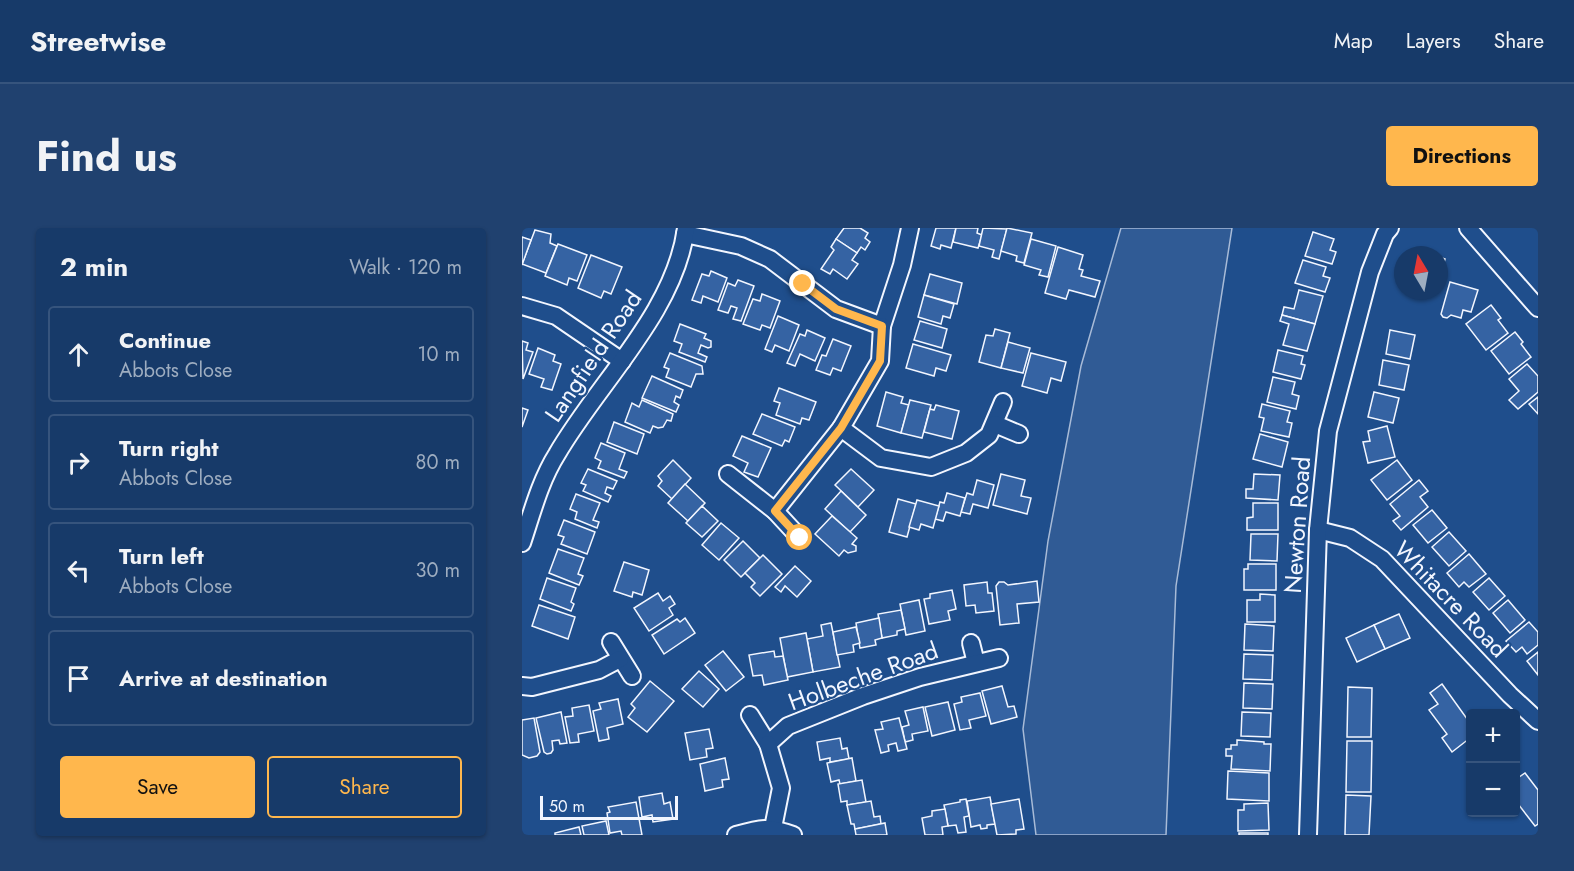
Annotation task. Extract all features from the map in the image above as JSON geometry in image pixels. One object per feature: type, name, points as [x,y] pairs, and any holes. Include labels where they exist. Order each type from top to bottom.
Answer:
[{"type":"street","points":[[775,511],[841,428],[880,361],[882,326],[902,265],[910,228]]},
{"type":"street","name":"Newton Road","points":[[1308,835],[1318,530],[1328,431],[1370,273],[1385,234],[1390,228]]},
{"type":"street","points":[[1468,228],[1538,308]]},
{"type":"street","points":[[685,231],[741,246],[770,259],[836,309],[882,326]]},
{"type":"street","name":"Langfield Road","points":[[522,543],[543,482],[556,454],[653,313],[673,274],[685,231]]},
{"type":"street","points":[[522,306],[556,316],[622,361]]},
{"type":"street","points":[[841,428],[881,458],[931,467],[966,453],[988,435],[995,424],[1003,402]]},
{"type":"street","points":[[995,424],[1019,434]]},
{"type":"street","points":[[728,474],[775,511],[800,538]]},
{"type":"street","name":"Whitacre Road","points":[[1318,530],[1350,537],[1382,559],[1510,695],[1538,721]]},
{"type":"street","points":[[611,642],[632,676]]},
{"type":"street","name":"Holbeche Road","points":[[971,643],[976,663]]},
{"type":"street","name":"Holbeche Road","points":[[768,744],[788,726],[863,696],[920,677],[999,658]]},
{"type":"street","points":[[522,686],[532,687],[598,670],[620,659]]},
{"type":"street","points":[[750,715],[768,744],[781,788],[773,828]]},
{"type":"street","points":[[736,835],[756,829],[773,828],[793,835]]},
{"type":"shaded area","points":[[1121,228],[1232,228],[1176,586],[1166,835],[1036,835],[1023,729],[1048,541],[1081,366]]},
{"type":"building","points":[[844,228],[860,228],[868,233],[865,238],[870,242],[865,250],[861,247],[857,253],[836,239]]},
{"type":"building","points":[[936,228],[956,228],[951,248],[941,245],[940,249],[931,246]]},
{"type":"building","points":[[956,228],[978,228],[977,233],[982,235],[978,248],[953,242]]},
{"type":"building","points":[[983,228],[1007,229],[999,259],[992,257],[994,250],[979,246]]},
{"type":"building","points":[[1007,228],[1032,233],[1024,263],[1016,261],[1017,256],[1001,251]]},
{"type":"building","points":[[535,230],[551,234],[550,243],[557,246],[546,273],[522,264]]},
{"type":"building","points":[[1313,232],[1334,239],[1330,250],[1336,252],[1332,264],[1305,256]]},
{"type":"building","points":[[522,237],[531,240],[522,265]]},
{"type":"building","points":[[836,239],[857,253],[852,260],[858,264],[847,279],[833,269],[830,274],[821,269],[834,250],[831,247]]},
{"type":"building","points":[[1031,239],[1056,246],[1048,277],[1039,275],[1041,270],[1024,265]]},
{"type":"building","points":[[558,244],[587,255],[577,281],[569,278],[567,285],[545,276]]},
{"type":"building","points":[[1058,247],[1083,255],[1079,269],[1083,270],[1081,276],[1100,281],[1095,297],[1069,290],[1066,299],[1045,293]]},
{"type":"building","points":[[591,255],[622,267],[611,294],[604,291],[601,298],[578,288]]},
{"type":"building","points":[[1303,260],[1326,267],[1323,276],[1330,278],[1325,292],[1295,283]]},
{"type":"building","points":[[711,271],[727,278],[718,302],[703,296],[701,303],[692,300],[702,274],[709,276]]},
{"type":"building","points":[[930,274],[962,283],[957,304],[924,295]]},
{"type":"building","points":[[738,280],[754,286],[741,321],[733,319],[737,308],[731,306],[728,313],[718,310],[728,283],[735,286]]},
{"type":"building","points":[[1450,282],[1478,290],[1471,312],[1463,310],[1461,318],[1451,315],[1447,318],[1443,317],[1441,314],[1445,300],[1448,300]]},
{"type":"building","points":[[1299,290],[1323,296],[1315,324],[1282,315],[1284,307],[1294,309]]},
{"type":"building","points":[[762,294],[780,301],[770,328],[762,325],[760,330],[743,324],[753,299],[760,301]]},
{"type":"building","points":[[924,295],[954,304],[950,318],[943,316],[941,324],[918,317]]},
{"type":"building","points":[[1491,305],[1501,318],[1498,320],[1508,333],[1486,350],[1466,324]]},
{"type":"building","points":[[1282,315],[1315,324],[1307,351],[1283,345],[1289,324],[1280,321]]},
{"type":"building","points":[[778,316],[799,325],[789,351],[775,345],[772,352],[765,349]]},
{"type":"building","points":[[920,321],[947,329],[942,348],[914,340]]},
{"type":"building","points":[[680,324],[706,334],[704,338],[711,341],[711,347],[701,345],[698,353],[707,357],[705,362],[679,352],[682,344],[674,341]]},
{"type":"building","points":[[995,329],[1010,333],[1001,368],[979,362],[986,335],[993,336]]},
{"type":"building","points":[[807,330],[825,338],[815,361],[800,354],[795,366],[787,363],[800,334],[805,336]]},
{"type":"building","points":[[1390,330],[1415,335],[1410,359],[1386,354]]},
{"type":"building","points":[[1515,332],[1531,357],[1509,374],[1491,351]]},
{"type":"building","points":[[833,339],[851,346],[841,371],[833,368],[830,375],[816,370],[822,355],[826,356]]},
{"type":"building","points":[[522,341],[528,343],[526,350],[533,352],[523,379]]},
{"type":"building","points":[[1008,342],[1030,348],[1023,373],[1001,368]]},
{"type":"building","points":[[913,344],[951,355],[946,371],[936,368],[934,376],[906,368]]},
{"type":"building","points":[[538,348],[555,355],[553,361],[561,364],[552,390],[541,387],[544,379],[529,374]]},
{"type":"building","points":[[1278,350],[1303,356],[1301,364],[1305,365],[1301,379],[1273,372]]},
{"type":"building","points":[[670,353],[702,366],[703,374],[696,374],[691,387],[666,377],[669,369],[664,367]]},
{"type":"building","points":[[1031,353],[1066,362],[1061,381],[1051,378],[1047,393],[1022,386]]},
{"type":"building","points":[[1383,360],[1409,365],[1404,390],[1379,385]]},
{"type":"building","points":[[1527,364],[1538,376],[1538,392],[1518,409],[1509,400],[1519,391],[1509,379]]},
{"type":"building","points":[[652,376],[683,390],[680,398],[676,396],[674,402],[679,405],[676,412],[642,398]]},
{"type":"building","points":[[1273,377],[1295,382],[1292,394],[1299,396],[1296,409],[1267,402]]},
{"type":"building","points":[[779,388],[816,402],[809,420],[802,418],[800,424],[776,415],[780,403],[774,401]]},
{"type":"building","points":[[886,392],[903,397],[901,403],[909,405],[901,433],[877,426]]},
{"type":"building","points":[[1374,392],[1399,398],[1393,423],[1368,417]]},
{"type":"building","points":[[1538,397],[1538,414],[1529,404]]},
{"type":"building","points":[[642,400],[673,414],[671,421],[667,420],[663,427],[653,426],[650,433],[625,422],[632,403],[639,407]]},
{"type":"building","points":[[910,400],[931,405],[922,438],[901,433]]},
{"type":"building","points":[[1262,404],[1290,411],[1287,422],[1292,423],[1289,437],[1261,431],[1264,418],[1259,417]]},
{"type":"building","points":[[936,405],[959,411],[952,439],[924,432],[930,409],[934,410]]},
{"type":"building","points":[[522,408],[528,410],[522,427]]},
{"type":"building","points":[[762,414],[795,427],[789,442],[785,440],[782,446],[753,434]]},
{"type":"building","points":[[614,422],[644,434],[637,454],[607,442]]},
{"type":"building","points":[[1387,426],[1395,457],[1368,463],[1363,442],[1370,441],[1368,431]]},
{"type":"building","points":[[1260,434],[1288,442],[1282,467],[1253,459]]},
{"type":"building","points":[[742,436],[771,448],[758,477],[744,472],[748,463],[733,456]]},
{"type":"building","points":[[601,443],[625,453],[619,469],[627,472],[624,478],[598,468],[601,461],[595,458]]},
{"type":"building","points":[[673,460],[691,478],[672,499],[658,486],[662,481],[658,476]]},
{"type":"building","points":[[1397,460],[1412,480],[1387,500],[1371,480]]},
{"type":"building","points":[[588,469],[617,481],[613,489],[607,487],[605,493],[611,496],[608,502],[583,491],[586,485],[581,483]]},
{"type":"building","points":[[851,469],[874,490],[858,507],[835,485]]},
{"type":"building","points":[[1001,474],[1025,480],[1021,496],[1031,498],[1027,514],[993,505]]},
{"type":"building","points":[[1254,474],[1280,475],[1278,500],[1246,498],[1246,489],[1253,489]]},
{"type":"building","points":[[977,480],[994,485],[988,508],[973,504],[970,514],[961,512],[967,493],[973,495]]},
{"type":"building","points":[[1419,480],[1428,491],[1420,497],[1428,507],[1401,530],[1393,521],[1400,516],[1390,504]]},
{"type":"building","points":[[685,484],[705,503],[688,521],[668,503]]},
{"type":"building","points":[[841,491],[866,515],[850,532],[825,509]]},
{"type":"building","points":[[947,493],[965,498],[960,516],[946,512],[943,521],[935,519],[940,502],[944,503]]},
{"type":"building","points":[[576,494],[600,503],[593,520],[599,522],[597,528],[575,519],[577,512],[570,509]]},
{"type":"building","points":[[898,499],[916,504],[907,537],[889,532]]},
{"type":"building","points":[[917,500],[939,506],[933,528],[921,524],[919,530],[909,527]]},
{"type":"building","points":[[1253,503],[1278,503],[1278,530],[1247,530],[1247,518],[1253,517]]},
{"type":"building","points":[[702,506],[718,521],[702,537],[686,523]]},
{"type":"building","points":[[1432,510],[1447,528],[1428,543],[1413,525]]},
{"type":"building","points":[[832,516],[857,538],[852,544],[856,546],[856,551],[848,553],[844,550],[839,556],[815,534]]},
{"type":"building","points":[[564,520],[595,532],[587,554],[561,544],[564,537],[558,535]]},
{"type":"building","points":[[721,523],[739,538],[719,560],[702,545]]},
{"type":"building","points":[[1449,532],[1466,551],[1449,566],[1432,547]]},
{"type":"building","points":[[1251,534],[1278,534],[1277,561],[1250,560]]},
{"type":"building","points":[[743,541],[760,558],[741,577],[724,560]]},
{"type":"building","points":[[558,549],[584,558],[578,574],[583,576],[579,585],[549,573]]},
{"type":"building","points":[[1469,554],[1486,574],[1469,587],[1464,582],[1459,587],[1447,573]]},
{"type":"building","points":[[763,555],[782,574],[760,596],[751,587],[755,583],[745,573]]},
{"type":"building","points":[[624,562],[649,570],[642,595],[633,592],[632,597],[614,591]]},
{"type":"building","points":[[1248,564],[1276,564],[1276,590],[1244,590],[1244,569],[1248,569]]},
{"type":"building","points":[[795,566],[811,581],[797,597],[785,586],[781,592],[775,587]]},
{"type":"building","points":[[547,578],[576,588],[571,602],[574,604],[571,611],[540,599]]},
{"type":"building","points":[[1489,578],[1505,596],[1489,610],[1473,592]]},
{"type":"building","points":[[1037,581],[1039,602],[1017,604],[1019,623],[1000,625],[996,586],[999,582],[1008,585]]},
{"type":"building","points":[[987,582],[988,593],[992,593],[994,611],[976,613],[975,605],[966,606],[964,585]]},
{"type":"building","points":[[952,590],[956,609],[948,611],[950,620],[929,624],[924,599],[930,598],[930,594]]},
{"type":"building","points":[[658,593],[663,601],[670,596],[675,604],[669,608],[673,615],[649,631],[634,608]]},
{"type":"building","points":[[1260,594],[1275,595],[1275,622],[1247,622],[1247,600],[1260,600]]},
{"type":"building","points":[[919,600],[925,631],[906,635],[900,604]]},
{"type":"building","points":[[1508,600],[1525,620],[1510,633],[1493,613]]},
{"type":"building","points":[[539,605],[575,617],[568,639],[532,626]]},
{"type":"building","points":[[901,610],[905,629],[897,631],[897,635],[882,638],[878,614]]},
{"type":"building","points":[[1399,614],[1410,638],[1385,649],[1374,625]]},
{"type":"building","points":[[685,618],[695,633],[664,654],[652,635],[677,619],[680,622]]},
{"type":"building","points":[[879,618],[882,638],[875,640],[876,645],[860,648],[856,623]]},
{"type":"building","points":[[1529,622],[1538,632],[1538,645],[1527,654],[1522,647],[1516,652],[1506,641]]},
{"type":"building","points":[[831,623],[840,667],[813,672],[807,639],[823,636],[821,625]]},
{"type":"building","points":[[1245,624],[1274,626],[1273,651],[1244,650]]},
{"type":"building","points":[[1374,625],[1385,649],[1357,662],[1346,638]]},
{"type":"building","points":[[856,627],[860,643],[853,645],[854,652],[837,655],[833,632]]},
{"type":"building","points":[[806,633],[813,672],[787,677],[780,638]]},
{"type":"building","points":[[723,651],[744,677],[726,691],[705,665]]},
{"type":"building","points":[[774,651],[775,657],[783,656],[788,680],[764,685],[762,675],[753,676],[749,655]]},
{"type":"building","points":[[1538,652],[1538,675],[1527,661]]},
{"type":"building","points":[[1244,654],[1273,655],[1272,680],[1243,679]]},
{"type":"building","points":[[699,671],[719,689],[703,707],[682,689]]},
{"type":"building","points":[[650,681],[674,701],[647,732],[628,717],[635,708],[631,704]]},
{"type":"building","points":[[1244,683],[1273,684],[1272,709],[1243,708]]},
{"type":"building","points":[[1442,684],[1466,717],[1466,741],[1452,752],[1442,738],[1447,734],[1429,710],[1438,704],[1430,693]]},
{"type":"building","points":[[1002,686],[1008,707],[1014,706],[1017,717],[991,724],[982,691]]},
{"type":"building","points":[[1348,687],[1372,688],[1371,737],[1347,737]]},
{"type":"building","points":[[980,693],[986,716],[969,720],[971,728],[960,730],[954,704],[962,702],[961,697]]},
{"type":"building","points":[[618,699],[623,724],[607,728],[609,739],[599,741],[593,711],[601,709],[599,703]]},
{"type":"building","points":[[948,702],[955,730],[932,736],[925,707]]},
{"type":"building","points":[[589,705],[594,731],[578,734],[579,742],[570,743],[565,717],[573,716],[572,708]]},
{"type":"building","points":[[923,707],[928,731],[912,734],[913,740],[905,742],[902,727],[909,725],[905,711]]},
{"type":"building","points":[[561,712],[567,743],[560,744],[559,740],[552,741],[553,750],[547,754],[544,752],[536,718]]},
{"type":"building","points":[[1242,712],[1271,713],[1270,737],[1241,736]]},
{"type":"building","points":[[534,718],[540,752],[537,756],[529,758],[522,755],[522,720]]},
{"type":"building","points":[[899,718],[907,749],[898,751],[896,743],[888,745],[889,751],[881,753],[875,730],[883,729],[881,722]]},
{"type":"building","points":[[709,729],[713,748],[706,749],[707,757],[690,760],[685,733]]},
{"type":"building","points":[[840,738],[842,749],[847,748],[849,759],[830,762],[830,758],[820,760],[817,742]]},
{"type":"building","points":[[1237,740],[1271,744],[1270,771],[1231,769],[1232,756],[1226,756],[1226,749],[1231,749],[1231,745],[1237,745]]},
{"type":"building","points":[[1347,741],[1372,741],[1371,792],[1346,792]]},
{"type":"building","points":[[725,758],[729,779],[722,780],[723,787],[705,791],[700,764]]},
{"type":"building","points":[[852,758],[856,781],[840,784],[839,780],[831,782],[827,763]]},
{"type":"building","points":[[1228,771],[1269,773],[1269,801],[1227,799]]},
{"type":"building","points":[[1525,773],[1538,790],[1538,824],[1535,826],[1520,806],[1520,776]]},
{"type":"building","points":[[862,780],[866,802],[847,805],[847,801],[841,802],[838,784]]},
{"type":"building","points":[[662,793],[664,804],[670,802],[673,819],[653,822],[652,815],[642,817],[639,797]]},
{"type":"building","points":[[1346,795],[1371,796],[1369,835],[1345,835]]},
{"type":"building","points":[[990,797],[995,824],[981,829],[980,825],[971,827],[967,801]]},
{"type":"building","points":[[966,799],[969,816],[964,817],[966,832],[958,833],[956,825],[948,826],[944,805]]},
{"type":"building","points":[[1019,799],[1024,829],[1016,830],[1016,834],[997,835],[991,804]]},
{"type":"building","points":[[871,801],[874,817],[880,816],[881,824],[855,829],[854,824],[851,824],[847,805]]},
{"type":"building","points":[[636,802],[642,835],[622,835],[621,831],[610,833],[608,807]]},
{"type":"building","points":[[1268,803],[1269,830],[1238,831],[1238,810],[1244,810],[1244,804]]},
{"type":"building","points":[[945,809],[948,826],[942,827],[943,835],[925,835],[922,818],[932,816],[932,811]]},
{"type":"building","points":[[606,821],[609,835],[584,835],[582,826]]},
{"type":"building","points":[[885,823],[887,835],[856,835],[855,829]]},
{"type":"building","points":[[579,827],[581,835],[555,835],[555,833]]},
{"type":"building","points":[[1239,833],[1268,833],[1268,835],[1239,835]]},
{"type":"route","points":[[800,538],[775,511],[841,428],[880,361],[882,342],[882,326],[836,309],[803,284]]}]
